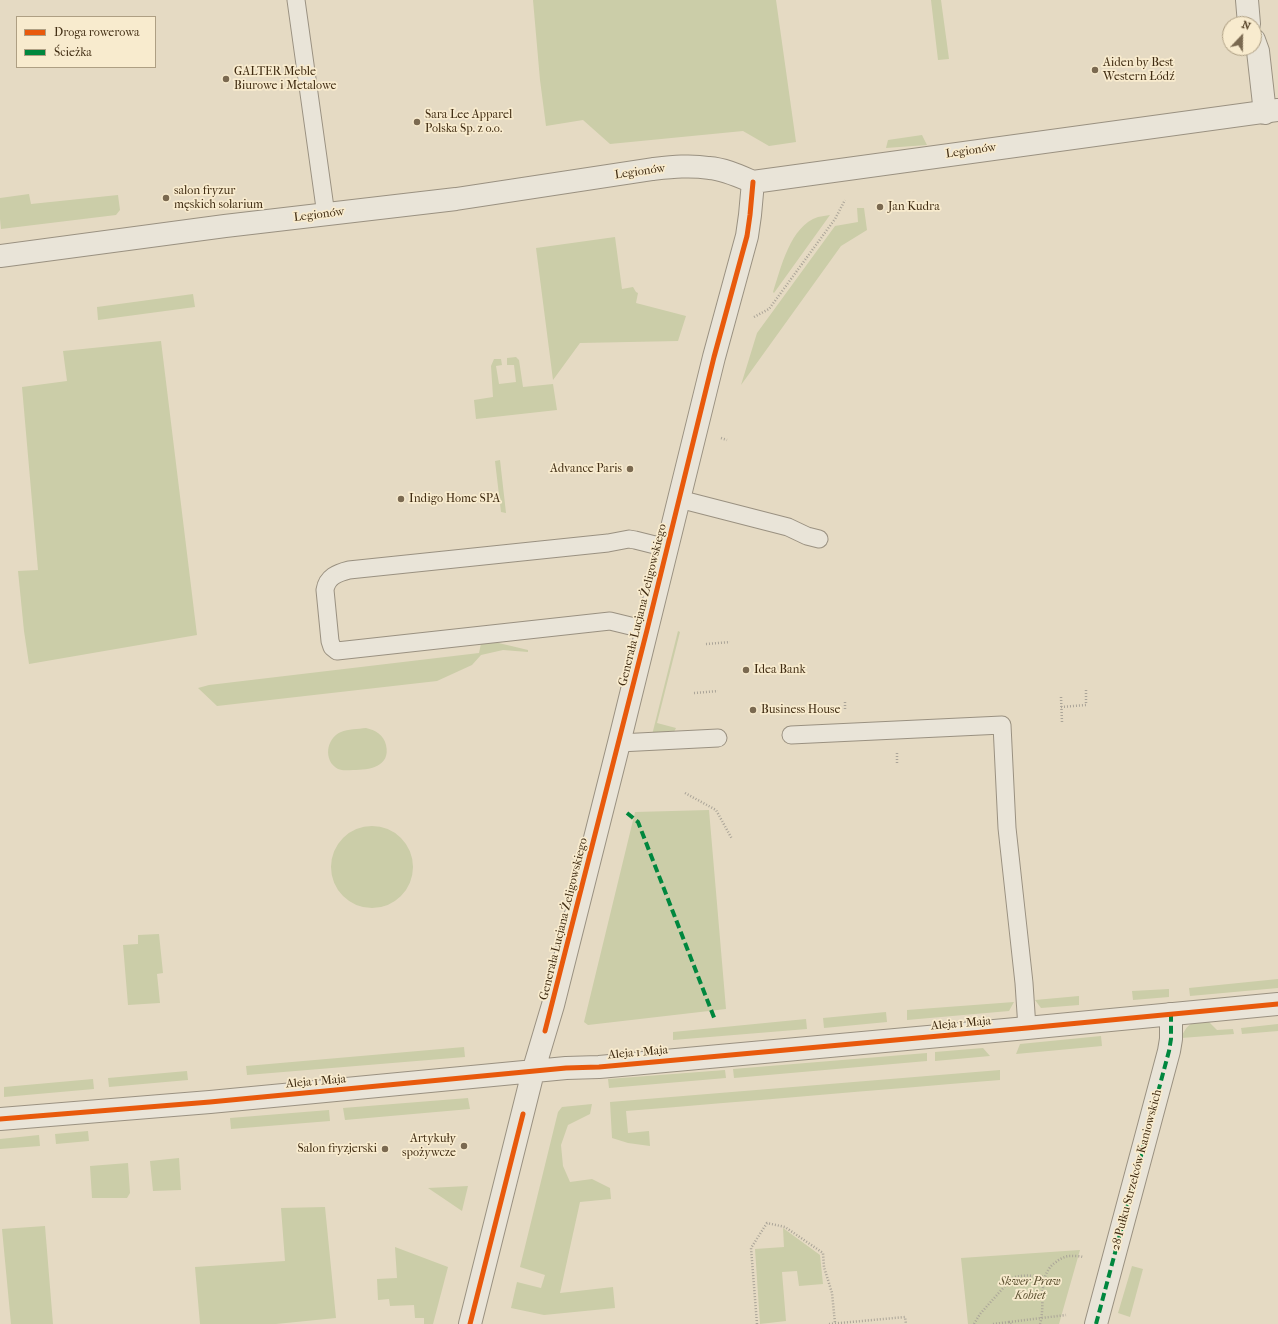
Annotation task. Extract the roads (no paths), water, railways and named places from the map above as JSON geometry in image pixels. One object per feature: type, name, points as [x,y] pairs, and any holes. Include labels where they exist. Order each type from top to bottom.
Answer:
[{"type":"street","points":[[1247,0],[1248,16]]},
{"type":"street","points":[[1259,56],[1271,111]]},
{"type":"street","name":"Legionów","points":[[0,256],[224,226],[456,199],[653,169],[682,166],[710,168],[724,171],[753,182],[1271,111]]},
{"type":"street","name":"Generała Lucjana Żeligowskiego","points":[[470,1324],[533,1072],[552,1005],[619,743],[714,357],[747,236],[753,182]]},
{"type":"street","name":"Aleja 1 Maja","points":[[0,1118],[134,1109],[566,1068],[599,1067],[1278,1004]]},
{"type":"street","name":"28 Pułku Strzelców Kaniowskich","points":[[1096,1324],[1169,1051],[1171,1039],[1171,1014]]},
{"type":"lane","points":[[296,0],[326,215]]},
{"type":"lane","points":[[679,499],[788,527],[807,536],[819,539]]},
{"type":"lane","points":[[647,630],[610,621],[337,651],[332,647],[330,641],[325,590],[326,584],[330,579],[339,572],[348,570],[608,543],[630,539],[667,548]]},
{"type":"lane","points":[[791,735],[1002,725],[1007,828],[1024,983],[1027,1028]]},
{"type":"lane","points":[[619,743],[718,738]]},
{"type":"place","name":"Aiden by Best Western Łódź","points":[[1095,70]]},
{"type":"place","name":"GALTER Meble Biurowe i Metalowe","points":[[226,79]]},
{"type":"place","name":"Sara Lee Apparel Polska Sp. z o.o.","points":[[417,122]]},
{"type":"place","name":"salon fryzur męskich solarium","points":[[166,198]]},
{"type":"place","name":"Jan Kudra","points":[[880,207]]},
{"type":"place","name":"Advance Paris","points":[[630,469]]},
{"type":"place","name":"Indigo Home SPA","points":[[401,499]]},
{"type":"place","name":"Idea Bank","points":[[746,670]]},
{"type":"place","name":"Business House","points":[[753,710]]},
{"type":"place","name":"Artykuły spożywcze","points":[[464,1146]]},
{"type":"place","name":"Salon fryzjerski","points":[[385,1149]]},
{"type":"park label","name":"Skwer Praw Kobiet","points":[[1030,1289]]}]
